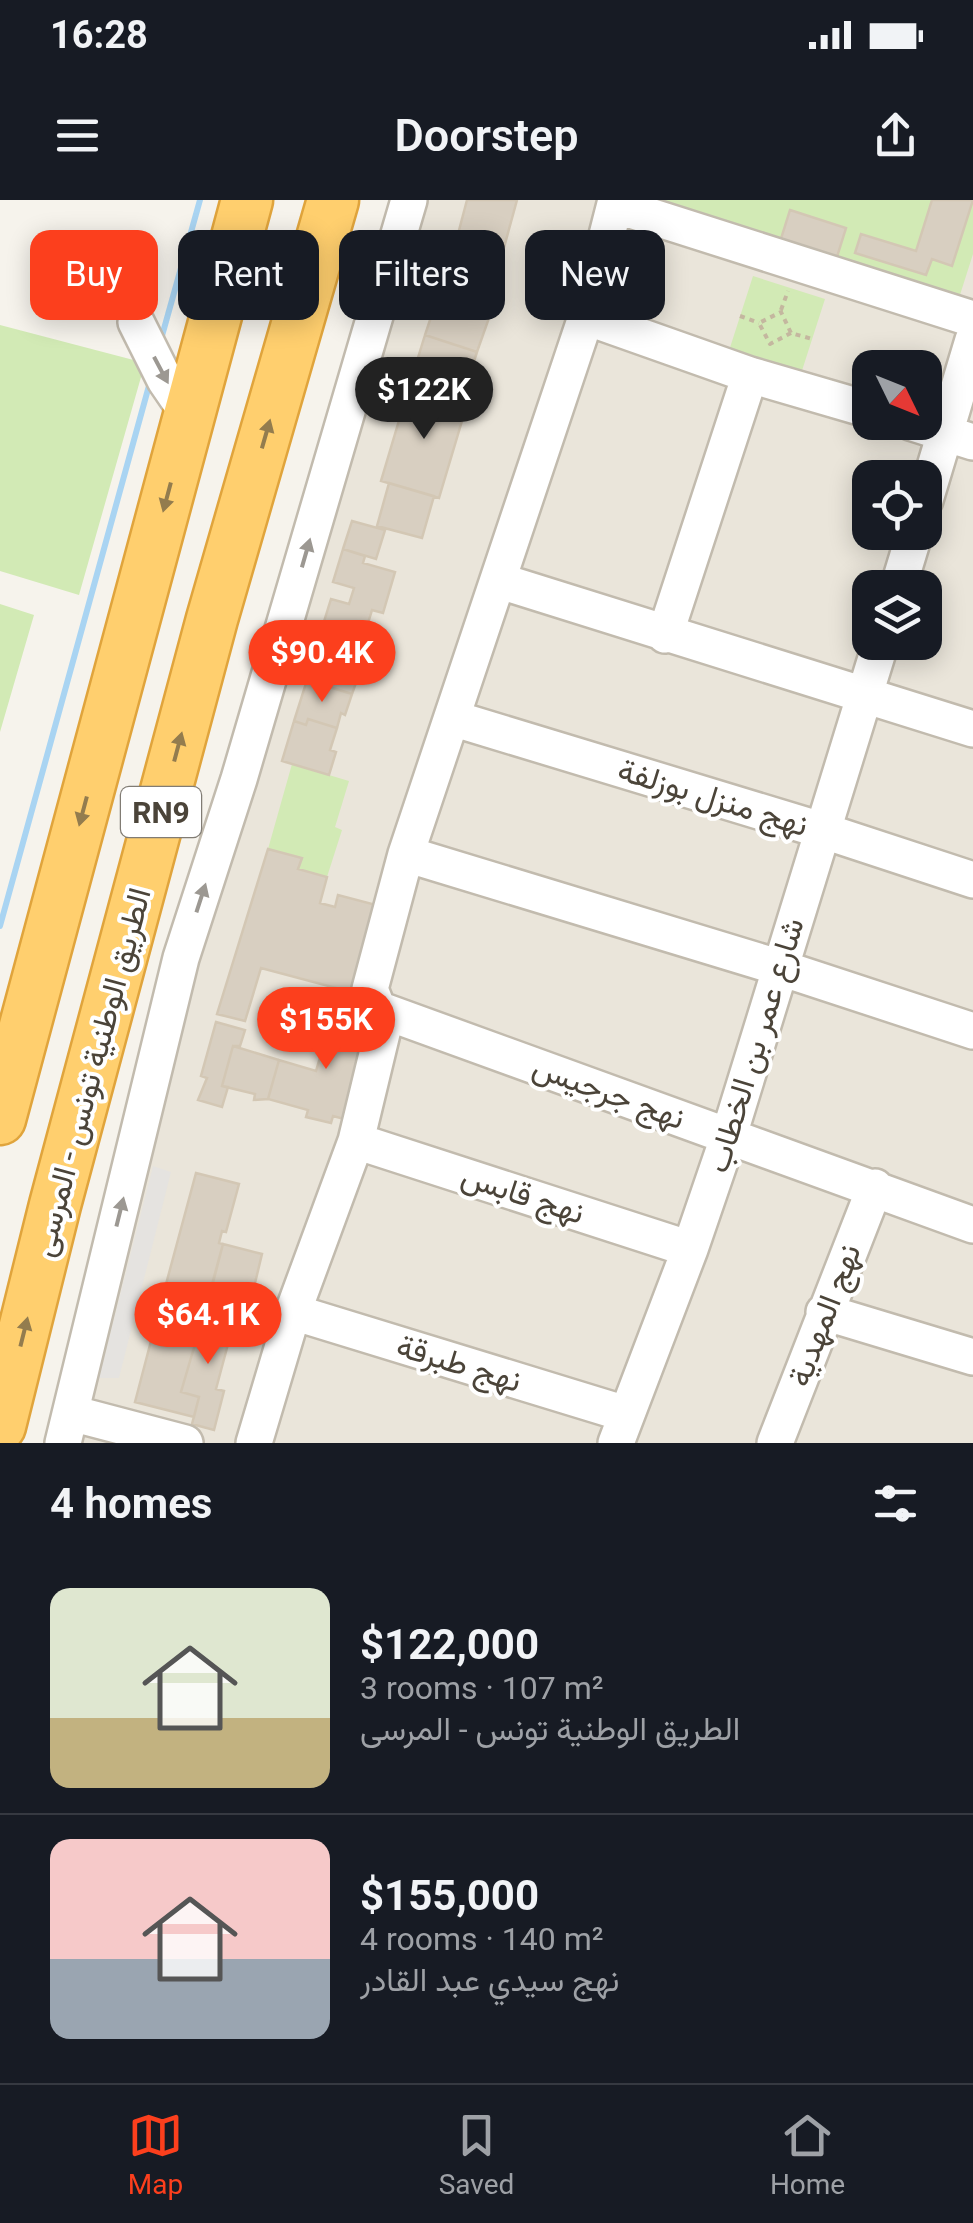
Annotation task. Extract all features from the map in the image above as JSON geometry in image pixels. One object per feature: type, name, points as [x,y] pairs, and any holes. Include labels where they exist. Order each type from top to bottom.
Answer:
[{"type":"highway","name":"RN9","points":[[0,1119],[247,200]]},
{"type":"highway","name":"الطريق الوطنية تونس - المرسى","points":[[0,1426],[212,619],[337,207]]},
{"type":"street","points":[[185,1443],[67,1428],[181,958],[239,779],[409,200]]},
{"type":"street","points":[[609,230],[616,202],[973,319]]},
{"type":"street","points":[[254,1443],[292,1312],[356,1141],[384,1025],[374,999],[406,854],[585,320]]},
{"type":"street","points":[[595,320],[852,405]]},
{"type":"street","points":[[136,322],[165,380],[189,415]]},
{"type":"street","points":[[942,469],[959,438],[973,340]]},
{"type":"street","points":[[665,634],[750,374]]},
{"type":"street","points":[[500,581],[973,729]]},
{"type":"street","name":"شارع عمر بن الخطاب","points":[[621,1429],[729,1135],[876,660]]},
{"type":"street","name":"نهج منزل بوزلفة","points":[[452,718],[973,880]]},
{"type":"street","points":[[406,854],[781,968],[973,1032]]},
{"type":"street","name":"نهج جرجيس","points":[[374,999],[973,1225]]},
{"type":"street","name":"نهج قابس","points":[[356,1141],[690,1249]]},
{"type":"street","name":"نهج المهدية","points":[[775,1443],[875,1187]]},
{"type":"street","name":"نهج طبرقة","points":[[292,1312],[621,1429]]},
{"type":"street","points":[[824,1312],[973,1356]]},
{"type":"path","points":[[740,316],[759,322],[780,312],[791,333],[812,340]]},
{"type":"path","points":[[759,322],[770,344],[791,333]]},
{"type":"shaded area","points":[[400,200],[973,200],[973,1443],[67,1443],[368,320],[505,320],[505,230],[392,230]]},
{"type":"shaded area","points":[[153,1166],[171,1172],[119,1378],[99,1378]]},
{"type":"green space","points":[[645,200],[973,200],[973,254],[959,298]]},
{"type":"green space","points":[[753,276],[825,299],[798,383],[726,360]]},
{"type":"green space","points":[[0,325],[145,363],[79,595],[0,571]]},
{"type":"green space","points":[[0,604],[34,615],[0,732]]},
{"type":"green space","points":[[292,764],[349,781],[335,827],[342,830],[327,877],[298,869],[301,858],[268,849]]},
{"type":"building","points":[[467,200],[517,200],[505,244],[505,230],[459,230]]},
{"type":"building","points":[[932,200],[973,200],[952,266],[932,259],[926,275],[855,253],[861,234],[916,251]]},
{"type":"building","points":[[790,210],[846,228],[836,260],[780,242]]},
{"type":"building","points":[[430,320],[488,320],[477,352],[425,335]]},
{"type":"building","points":[[425,335],[477,352],[461,402],[409,387]]},
{"type":"building","points":[[409,387],[467,404],[439,498],[381,481]]},
{"type":"building","points":[[389,483],[434,496],[422,538],[377,526]]},
{"type":"building","points":[[352,521],[385,530],[376,559],[343,549]]},
{"type":"building","points":[[343,549],[365,556],[363,563],[395,572],[383,613],[372,610],[363,640],[370,642],[366,655],[318,641],[331,599],[349,604],[354,588],[333,582]]},
{"type":"building","points":[[318,641],[366,655],[352,694],[307,680]]},
{"type":"building","points":[[307,680],[352,694],[337,728],[308,719],[306,725],[294,721]]},
{"type":"building","points":[[308,719],[337,728],[330,750],[336,752],[329,775],[282,761],[294,721],[306,725]]},
{"type":"building","points":[[268,849],[302,858],[298,869],[327,877],[320,903],[335,907],[338,895],[380,906],[351,992],[261,968],[245,1021],[217,1014]]},
{"type":"building","points":[[340,989],[351,992],[344,1017],[358,1021],[354,1039],[370,1043],[348,1120],[333,1116],[331,1123],[306,1117],[308,1110],[268,1099],[279,1060],[316,1071]]},
{"type":"building","points":[[216,1022],[245,1030],[240,1046],[233,1046],[222,1086],[228,1087],[222,1107],[198,1100],[207,1078],[201,1076]]},
{"type":"building","points":[[233,1046],[279,1060],[268,1099],[254,1100],[255,1094],[222,1086]]},
{"type":"building","points":[[196,1173],[239,1184],[226,1232],[222,1231],[219,1243],[223,1244],[205,1310],[162,1299]]},
{"type":"building","points":[[223,1244],[262,1254],[249,1308],[209,1298]]},
{"type":"building","points":[[162,1299],[205,1310],[181,1392],[199,1397],[194,1417],[135,1402]]},
{"type":"building","points":[[205,1310],[235,1318],[216,1389],[224,1391],[214,1430],[192,1424],[199,1397],[181,1392]]},
{"type":"waterway","points":[[160,343],[200,200]]},
{"type":"waterway","points":[[0,926],[150,382]]}]
